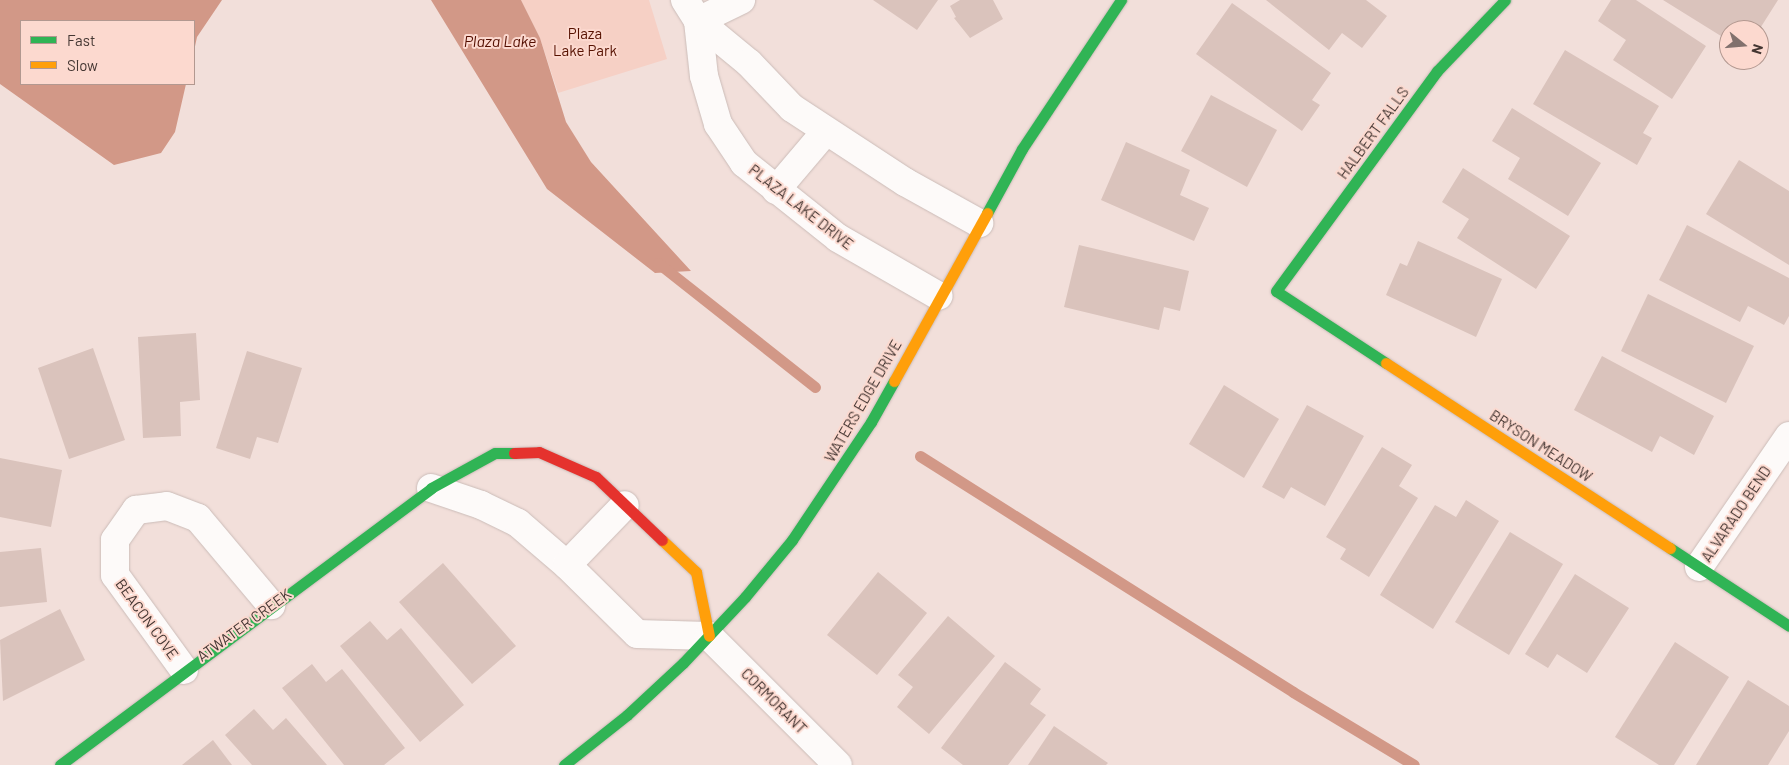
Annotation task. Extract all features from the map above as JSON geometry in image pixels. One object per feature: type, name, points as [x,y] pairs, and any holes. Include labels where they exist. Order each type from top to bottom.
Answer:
[{"type":"street","points":[[692,11],[741,0]]},
{"type":"street","name":"WATERS EDGE DRIVE","points":[[564,765],[626,715],[709,636],[774,562],[815,508],[867,428],[979,223],[1051,102],[1121,0]]},
{"type":"street","name":"HALBERT FALLS","points":[[1276,291],[1437,71],[1505,0]]},
{"type":"street","points":[[692,11],[749,63],[792,108],[905,182],[979,223]]},
{"type":"street","name":"PLAZA LAKE DRIVE","points":[[692,11],[704,76],[718,124],[744,163],[838,238],[939,296]]},
{"type":"street","points":[[776,190],[826,131]]},
{"type":"street","name":"BRYSON MEADOW","points":[[1276,291],[1789,626]]},
{"type":"street","name":"ALVARADO BEND","points":[[1699,568],[1789,436]]},
{"type":"street","name":"ATWATER CREEK","points":[[60,765],[271,605],[431,488],[495,453],[539,452],[596,477],[696,572],[709,636]]},
{"type":"street","points":[[431,488],[481,505],[518,523],[567,565],[638,634],[709,636]]},
{"type":"street","points":[[567,565],[625,505]]},
{"type":"street","name":"BEACON COVE","points":[[184,670],[115,574],[115,540],[136,510],[167,506],[198,518],[271,605]]},
{"type":"street","name":"CORMORANT","points":[[709,636],[838,765]]},
{"type":"green space","name":"Plaza Lake Park","points":[[521,0],[649,0],[667,59],[558,93],[540,38]]},
{"type":"water","points":[[0,0],[222,0],[197,37],[195,46],[195,20],[20,20],[20,85],[186,85],[175,132],[161,153],[114,165],[0,84]]},
{"type":"water","name":"Plaza Lake","points":[[431,0],[521,0],[540,38],[566,122],[591,162],[691,271],[655,273],[547,189]]},
{"type":"building","points":[[873,0],[938,0],[917,30]]},
{"type":"building","points":[[960,0],[993,0],[1003,19],[970,38],[954,18],[956,17],[950,6]]},
{"type":"building","points":[[1266,0],[1366,0],[1387,16],[1362,48],[1342,33],[1329,50]]},
{"type":"building","points":[[1611,0],[1636,0],[1706,46],[1672,99],[1613,60],[1626,40],[1598,21]]},
{"type":"building","points":[[1663,0],[1778,0],[1765,20],[1719,20],[1719,35]]},
{"type":"building","points":[[1232,3],[1331,73],[1312,100],[1320,105],[1302,131],[1196,54]]},
{"type":"building","points":[[1565,50],[1659,106],[1643,133],[1652,138],[1637,165],[1533,104]]},
{"type":"building","points":[[1211,95],[1277,130],[1247,187],[1181,151]]},
{"type":"building","points":[[1512,108],[1601,163],[1568,216],[1508,179],[1520,158],[1492,141]]},
{"type":"building","points":[[1126,142],[1190,170],[1180,195],[1209,208],[1194,241],[1101,200]]},
{"type":"building","points":[[1739,160],[1789,191],[1789,265],[1706,214]]},
{"type":"building","points":[[1463,168],[1570,236],[1536,289],[1457,238],[1469,219],[1442,202]]},
{"type":"building","points":[[1687,225],[1789,278],[1789,316],[1784,325],[1748,306],[1740,322],[1659,280]]},
{"type":"building","points":[[1418,241],[1502,279],[1476,337],[1386,295],[1400,263],[1407,266]]},
{"type":"building","points":[[1079,245],[1189,271],[1180,311],[1164,307],[1159,330],[1064,307]]},
{"type":"building","points":[[1648,294],[1754,346],[1726,403],[1621,351]]},
{"type":"building","points":[[196,333],[200,400],[180,402],[181,436],[143,438],[138,337]]},
{"type":"building","points":[[93,348],[125,440],[69,459],[38,368]]},
{"type":"building","points":[[247,351],[302,368],[278,443],[257,437],[250,459],[216,448]]},
{"type":"building","points":[[1602,356],[1714,416],[1694,455],[1660,436],[1652,452],[1574,410]]},
{"type":"building","points":[[1224,385],[1279,419],[1244,478],[1189,444]]},
{"type":"building","points":[[1307,405],[1364,436],[1325,506],[1291,487],[1284,499],[1262,487]]},
{"type":"building","points":[[1382,447],[1412,465],[1399,486],[1418,498],[1369,577],[1340,559],[1346,549],[1326,537]]},
{"type":"building","points":[[0,458],[62,470],[51,527],[0,517]]},
{"type":"building","points":[[1466,500],[1499,521],[1433,629],[1380,595],[1435,505],[1456,517]]},
{"type":"building","points":[[1510,532],[1563,564],[1509,655],[1455,622]]},
{"type":"building","points":[[41,548],[47,602],[0,607],[0,552]]},
{"type":"building","points":[[443,563],[516,646],[472,684],[399,602]]},
{"type":"building","points":[[878,572],[927,613],[877,675],[827,635]]},
{"type":"building","points":[[1575,574],[1629,608],[1587,673],[1557,654],[1548,668],[1525,654]]},
{"type":"building","points":[[60,609],[85,660],[3,701],[0,640]]},
{"type":"building","points":[[948,616],[995,656],[929,734],[897,707],[913,687],[898,675]]},
{"type":"building","points":[[370,621],[387,640],[401,628],[464,705],[420,742],[340,646]]},
{"type":"building","points":[[1675,642],[1729,677],[1674,765],[1659,765],[1615,737]]},
{"type":"building","points":[[1005,662],[1041,689],[1030,704],[1046,715],[1008,765],[963,765],[941,748]]},
{"type":"building","points":[[312,664],[326,682],[342,669],[405,748],[384,765],[344,765],[282,688]]},
{"type":"building","points":[[1748,680],[1789,706],[1789,731],[1768,765],[1696,765]]},
{"type":"building","points":[[254,709],[273,730],[286,718],[327,765],[252,765],[225,735]]},
{"type":"building","points":[[1054,726],[1108,763],[1106,765],[1028,765]]},
{"type":"building","points":[[213,740],[232,765],[182,765]]},
{"type":"waterway","points":[[658,263],[815,387]]},
{"type":"waterway","points":[[920,456],[1293,692],[1414,765]]},
{"type":"traffic: fast","points":[[987,213],[1022,149],[1121,0]]},
{"type":"traffic: fast","points":[[1386,363],[1276,291],[1437,71],[1505,0]]},
{"type":"traffic: fast","points":[[564,765],[627,715],[683,663],[745,597],[792,540],[871,422],[894,381]]},
{"type":"traffic: fast","points":[[60,765],[431,488],[495,453],[514,453]]},
{"type":"traffic: fast","points":[[1670,548],[1789,626]]},
{"type":"traffic: slow","points":[[894,381],[987,213]]},
{"type":"traffic: slow","points":[[1386,363],[1670,548]]},
{"type":"traffic: slow","points":[[662,540],[696,572],[709,636]]},
{"type":"traffic: jam","points":[[514,453],[539,452],[596,477],[662,540]]}]
